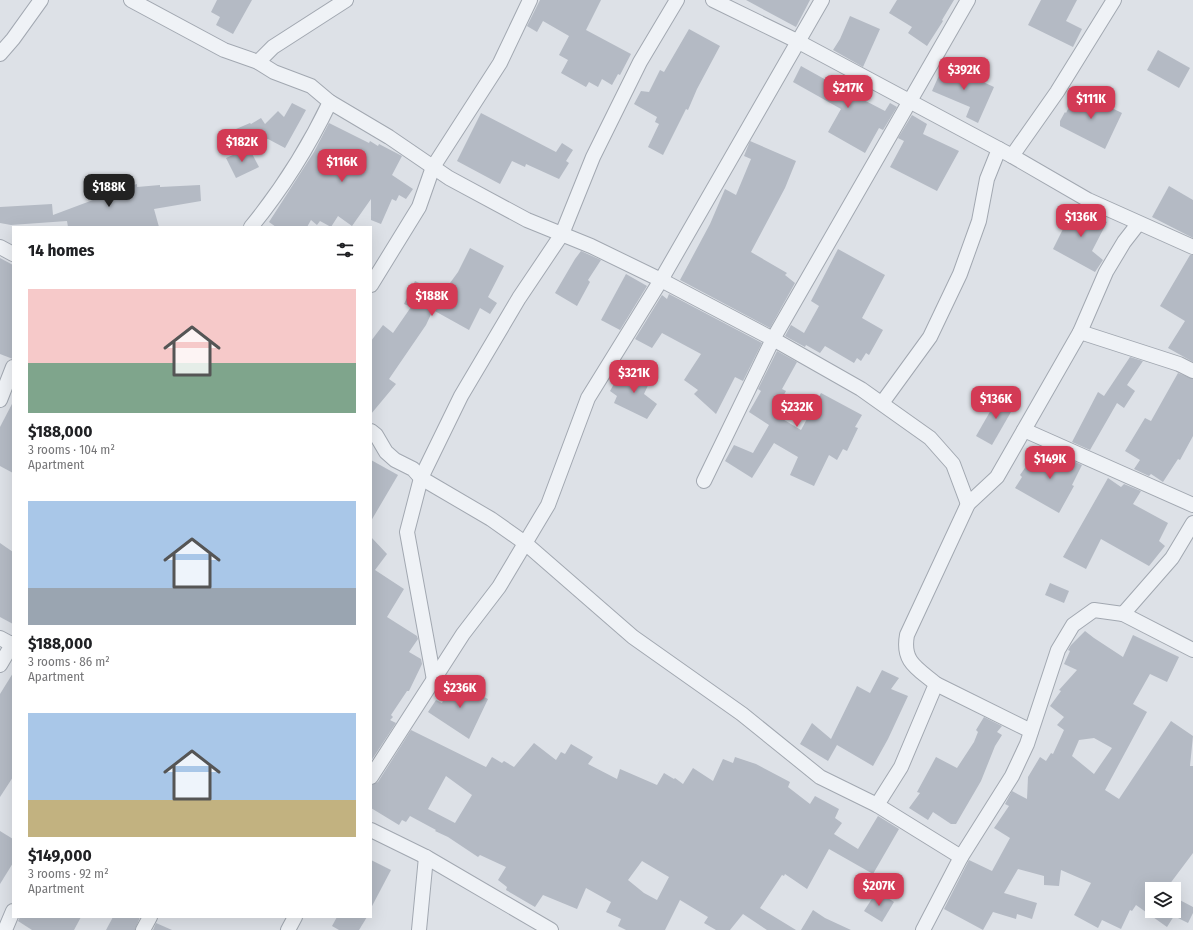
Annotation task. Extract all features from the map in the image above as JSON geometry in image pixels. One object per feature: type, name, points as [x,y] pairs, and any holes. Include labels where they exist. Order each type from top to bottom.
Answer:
[{"type":"street","points":[[0,54],[6,39],[41,0]]},
{"type":"street","points":[[131,0],[224,50],[258,62],[274,72],[311,86],[330,102],[389,137],[449,178],[527,220],[591,246],[661,280],[773,339],[862,389],[930,438],[953,464],[968,504]]},
{"type":"street","points":[[258,62],[273,47],[346,0]]},
{"type":"street","points":[[372,283],[418,207],[432,167],[500,63],[530,0]]},
{"type":"street","points":[[434,680],[407,532],[421,478],[461,396],[519,298],[562,234],[600,143],[640,62],[676,0]]},
{"type":"street","points":[[713,0],[797,41],[910,103],[1012,156],[1088,200],[1138,224],[1193,247]]},
{"type":"street","points":[[372,775],[463,634],[499,587],[548,505],[588,398],[661,280],[797,41],[822,0]]},
{"type":"street","points":[[704,481],[773,339],[968,0]]},
{"type":"street","points":[[1012,156],[1057,92],[1114,0]]},
{"type":"street","points":[[252,226],[276,195],[318,128],[330,102]]},
{"type":"street","points":[[882,403],[930,337],[960,274],[979,221],[987,179],[999,149]]},
{"type":"street","points":[[1031,732],[936,684],[909,660],[904,648],[907,635],[968,504],[997,477],[1080,332],[1106,272],[1124,242],[1138,224]]},
{"type":"street","points":[[0,247],[12,253]]},
{"type":"street","points":[[1080,332],[1179,364],[1193,371]]},
{"type":"street","points":[[0,400],[12,370]]},
{"type":"street","points":[[1024,430],[1193,505]]},
{"type":"street","points":[[372,432],[376,435],[386,452],[395,460],[412,468],[421,478],[491,519],[525,543],[633,637],[742,714],[820,777],[877,804],[961,857]]},
{"type":"street","points":[[1123,614],[1172,558],[1193,523]]},
{"type":"street","points":[[923,930],[961,857],[1012,776],[1031,732],[1058,650],[1073,625],[1094,610],[1123,614],[1193,650]]},
{"type":"street","points":[[0,665],[10,642]]},
{"type":"street","points":[[877,804],[901,767],[936,684]]},
{"type":"street","points":[[372,830],[426,857],[551,930]]},
{"type":"street","points":[[419,930],[426,857]]},
{"type":"street","points":[[5,930],[12,913]]},
{"type":"street","points":[[143,930],[149,918]]},
{"type":"street","points":[[288,930],[294,918]]},
{"type":"building","points":[[217,0],[252,0],[233,34],[216,25],[220,17],[211,12]]},
{"type":"building","points":[[540,0],[601,0],[586,30],[631,54],[620,75],[618,74],[612,85],[602,79],[598,87],[589,82],[586,87],[561,73],[568,60],[559,55],[569,36],[543,21],[537,32],[527,26]]},
{"type":"building","points":[[746,0],[810,0],[796,27]]},
{"type":"building","points":[[897,0],[954,0],[927,46],[908,33],[912,27],[889,13]]},
{"type":"building","points":[[1041,0],[1077,0],[1066,21],[1082,29],[1073,47],[1028,25]]},
{"type":"building","points":[[850,16],[880,29],[863,67],[833,50],[840,39]]},
{"type":"building","points":[[689,29],[720,46],[697,89],[688,110],[686,109],[663,155],[648,147],[659,124],[655,122],[657,117],[634,104],[641,91],[649,92],[660,70],[664,72]]},
{"type":"building","points":[[1158,50],[1190,68],[1179,88],[1147,70]]},
{"type":"building","points":[[944,64],[994,87],[978,123],[966,117],[970,107],[932,91]]},
{"type":"building","points":[[801,66],[837,86],[843,75],[857,82],[856,84],[863,88],[858,97],[885,111],[890,103],[897,107],[883,130],[879,128],[865,153],[828,132],[841,109],[793,82]]},
{"type":"building","points":[[1077,91],[1122,113],[1105,149],[1060,126],[1060,121],[1065,112],[1066,113]]},
{"type":"building","points":[[292,103],[306,110],[285,148],[268,139],[234,144],[229,132],[250,123],[251,124],[261,118],[265,124],[278,111],[284,117]]},
{"type":"building","points":[[481,113],[556,152],[562,143],[573,150],[566,161],[569,163],[559,179],[526,164],[525,167],[512,161],[500,184],[457,161]]},
{"type":"building","points":[[912,115],[927,124],[923,134],[959,151],[937,191],[890,167],[904,141],[898,138]]},
{"type":"building","points":[[329,123],[369,143],[370,141],[378,146],[379,144],[402,156],[392,175],[413,189],[406,199],[399,195],[396,201],[392,199],[381,224],[371,220],[371,199],[352,226],[338,216],[332,226],[320,221],[317,225],[311,220],[308,226],[275,226],[269,222],[314,152]]},
{"type":"building","points":[[750,141],[796,161],[785,188],[751,252],[787,273],[785,275],[795,283],[770,328],[680,280],[710,224],[725,189],[736,195],[751,159],[744,156]]},
{"type":"building","points":[[249,148],[259,167],[236,178],[226,158]]},
{"type":"building","points":[[137,184],[137,187],[160,185],[160,187],[200,185],[201,201],[154,209],[159,226],[68,226],[67,221],[11,225],[0,223],[0,207],[52,204],[53,215],[93,200],[92,197]]},
{"type":"building","points":[[1169,186],[1193,200],[1193,238],[1152,217]]},
{"type":"building","points":[[1075,205],[1107,222],[1092,251],[1103,260],[1095,272],[1053,249]]},
{"type":"building","points":[[470,248],[504,266],[488,297],[497,303],[490,314],[480,308],[469,330],[433,310],[426,325],[389,379],[396,384],[372,413],[372,340],[383,325],[393,333],[411,307],[404,304],[415,281],[442,294],[458,272]]},
{"type":"building","points":[[838,249],[885,275],[862,318],[883,330],[869,355],[866,353],[861,361],[857,358],[854,363],[825,346],[820,353],[785,336],[791,325],[804,333],[819,306],[811,301]]},
{"type":"building","points":[[581,251],[601,260],[588,280],[590,282],[577,306],[555,293]]},
{"type":"building","points":[[1190,255],[1193,255],[1193,362],[1168,348],[1185,321],[1160,306]]},
{"type":"building","points":[[0,258],[12,264],[12,359],[0,354]]},
{"type":"building","points":[[626,274],[647,286],[620,330],[601,320]]},
{"type":"building","points":[[669,294],[762,343],[743,381],[735,377],[716,414],[694,394],[698,390],[684,380],[701,354],[662,333],[652,348],[635,339],[662,295],[667,299]]},
{"type":"building","points":[[777,351],[797,362],[782,389],[786,391],[779,404],[781,406],[776,415],[801,430],[821,393],[862,415],[855,427],[858,428],[847,451],[843,449],[837,460],[829,455],[814,486],[790,475],[798,457],[774,443],[752,478],[725,461],[734,445],[753,453],[769,425],[749,412],[761,391],[758,389]]},
{"type":"building","points":[[1130,357],[1143,361],[1127,385],[1135,391],[1124,408],[1117,403],[1090,450],[1072,442],[1098,392],[1104,396]]},
{"type":"building","points":[[631,368],[651,379],[644,394],[657,404],[647,419],[614,403],[617,396],[610,391],[616,380],[622,384]]},
{"type":"building","points":[[1178,373],[1193,379],[1193,436],[1180,460],[1178,459],[1163,482],[1151,474],[1149,476],[1134,469],[1140,460],[1125,451],[1145,418],[1151,421]]},
{"type":"building","points":[[999,396],[1015,405],[992,445],[976,436]]},
{"type":"building","points":[[12,404],[12,472],[0,466],[0,427]]},
{"type":"building","points":[[1045,448],[1082,465],[1072,485],[1074,486],[1059,513],[1015,488],[1022,477],[1020,475],[1029,462],[1035,465]]},
{"type":"building","points":[[372,461],[398,475],[372,519]]},
{"type":"building","points":[[1108,478],[1121,487],[1124,484],[1141,491],[1133,504],[1168,523],[1159,541],[1165,546],[1149,566],[1101,539],[1086,569],[1063,557]]},
{"type":"building","points":[[372,538],[387,554],[375,570],[404,589],[387,617],[417,636],[418,639],[409,652],[421,659],[422,664],[409,691],[407,691],[391,715],[393,717],[390,720],[396,723],[372,759]]},
{"type":"building","points":[[0,543],[12,551],[12,623],[0,617]]},
{"type":"building","points":[[1050,583],[1069,591],[1064,603],[1045,595]]},
{"type":"building","points":[[1085,631],[1123,657],[1133,635],[1179,657],[1167,682],[1150,674],[1133,704],[1147,712],[1105,790],[1119,799],[1171,721],[1193,736],[1190,766],[1193,766],[1193,853],[1171,882],[1145,882],[1145,911],[1136,905],[1132,911],[1130,910],[1121,929],[1102,920],[1098,928],[1074,915],[1091,883],[1061,870],[1059,886],[1044,885],[1044,876],[1018,869],[1004,893],[1037,903],[1032,919],[1017,914],[1016,919],[993,912],[983,930],[944,909],[969,860],[992,871],[1010,838],[994,828],[1009,806],[1005,804],[1012,791],[1027,799],[1028,777],[1040,757],[1046,761],[1051,753],[1053,754],[1064,730],[1057,725],[1064,717],[1050,706],[1061,691],[1059,690],[1077,670],[1064,664],[1070,651],[1068,650]],"holes":[[[1094,738],[1112,748],[1094,774],[1072,756],[1079,740]]]},
{"type":"building","points":[[882,670],[899,678],[891,689],[908,696],[888,739],[873,766],[837,745],[828,761],[800,744],[812,723],[831,739],[857,686],[870,693]]},
{"type":"building","points":[[12,675],[12,779],[0,797],[0,694]]},
{"type":"building","points":[[452,681],[488,699],[469,739],[428,712],[436,700],[442,703]]},
{"type":"building","points":[[984,717],[1002,726],[997,732],[1002,735],[995,746],[981,781],[956,824],[951,824],[933,812],[928,820],[909,808],[920,793],[917,792],[936,757],[957,768],[974,742],[978,732],[976,730]]},
{"type":"building","points":[[411,730],[486,767],[492,757],[502,763],[504,761],[514,767],[534,743],[556,760],[561,752],[565,754],[571,744],[593,757],[588,764],[617,779],[620,769],[657,785],[664,773],[683,784],[693,768],[713,781],[723,759],[733,763],[735,757],[756,764],[790,782],[788,787],[810,804],[815,796],[839,809],[835,818],[842,823],[834,834],[858,849],[878,816],[899,829],[873,874],[829,849],[807,889],[785,874],[784,876],[782,875],[760,908],[796,930],[767,930],[743,914],[730,930],[716,930],[704,923],[708,917],[680,900],[665,930],[626,930],[618,926],[621,919],[606,912],[611,902],[586,888],[577,909],[543,895],[535,907],[506,890],[507,887],[498,880],[506,867],[480,855],[478,857],[448,837],[410,816],[406,822],[402,820],[399,825],[372,809],[372,785],[378,782]],"holes":[[[446,776],[472,795],[455,823],[428,809]],[[642,861],[669,877],[657,900],[644,893],[628,880]]]},
{"type":"building","points":[[0,831],[12,838],[12,865],[0,884]]},
{"type":"building","points":[[372,860],[391,870],[372,906]]},
{"type":"building","points":[[877,891],[894,902],[882,922],[864,911]]},
{"type":"building","points":[[1181,901],[1193,907],[1193,913],[1188,923],[1178,918],[1181,918]]},
{"type":"building","points":[[813,910],[825,918],[851,930],[801,930]]},
{"type":"building","points":[[20,918],[80,918],[74,930],[32,930],[18,921]]},
{"type":"building","points":[[112,918],[140,918],[135,930],[106,930]]},
{"type":"building","points":[[336,918],[366,918],[359,930],[339,930],[332,926]]},
{"type":"building","points":[[1154,918],[1173,918],[1167,927]]},
{"type":"building","points":[[156,923],[172,930],[153,930]]}]
